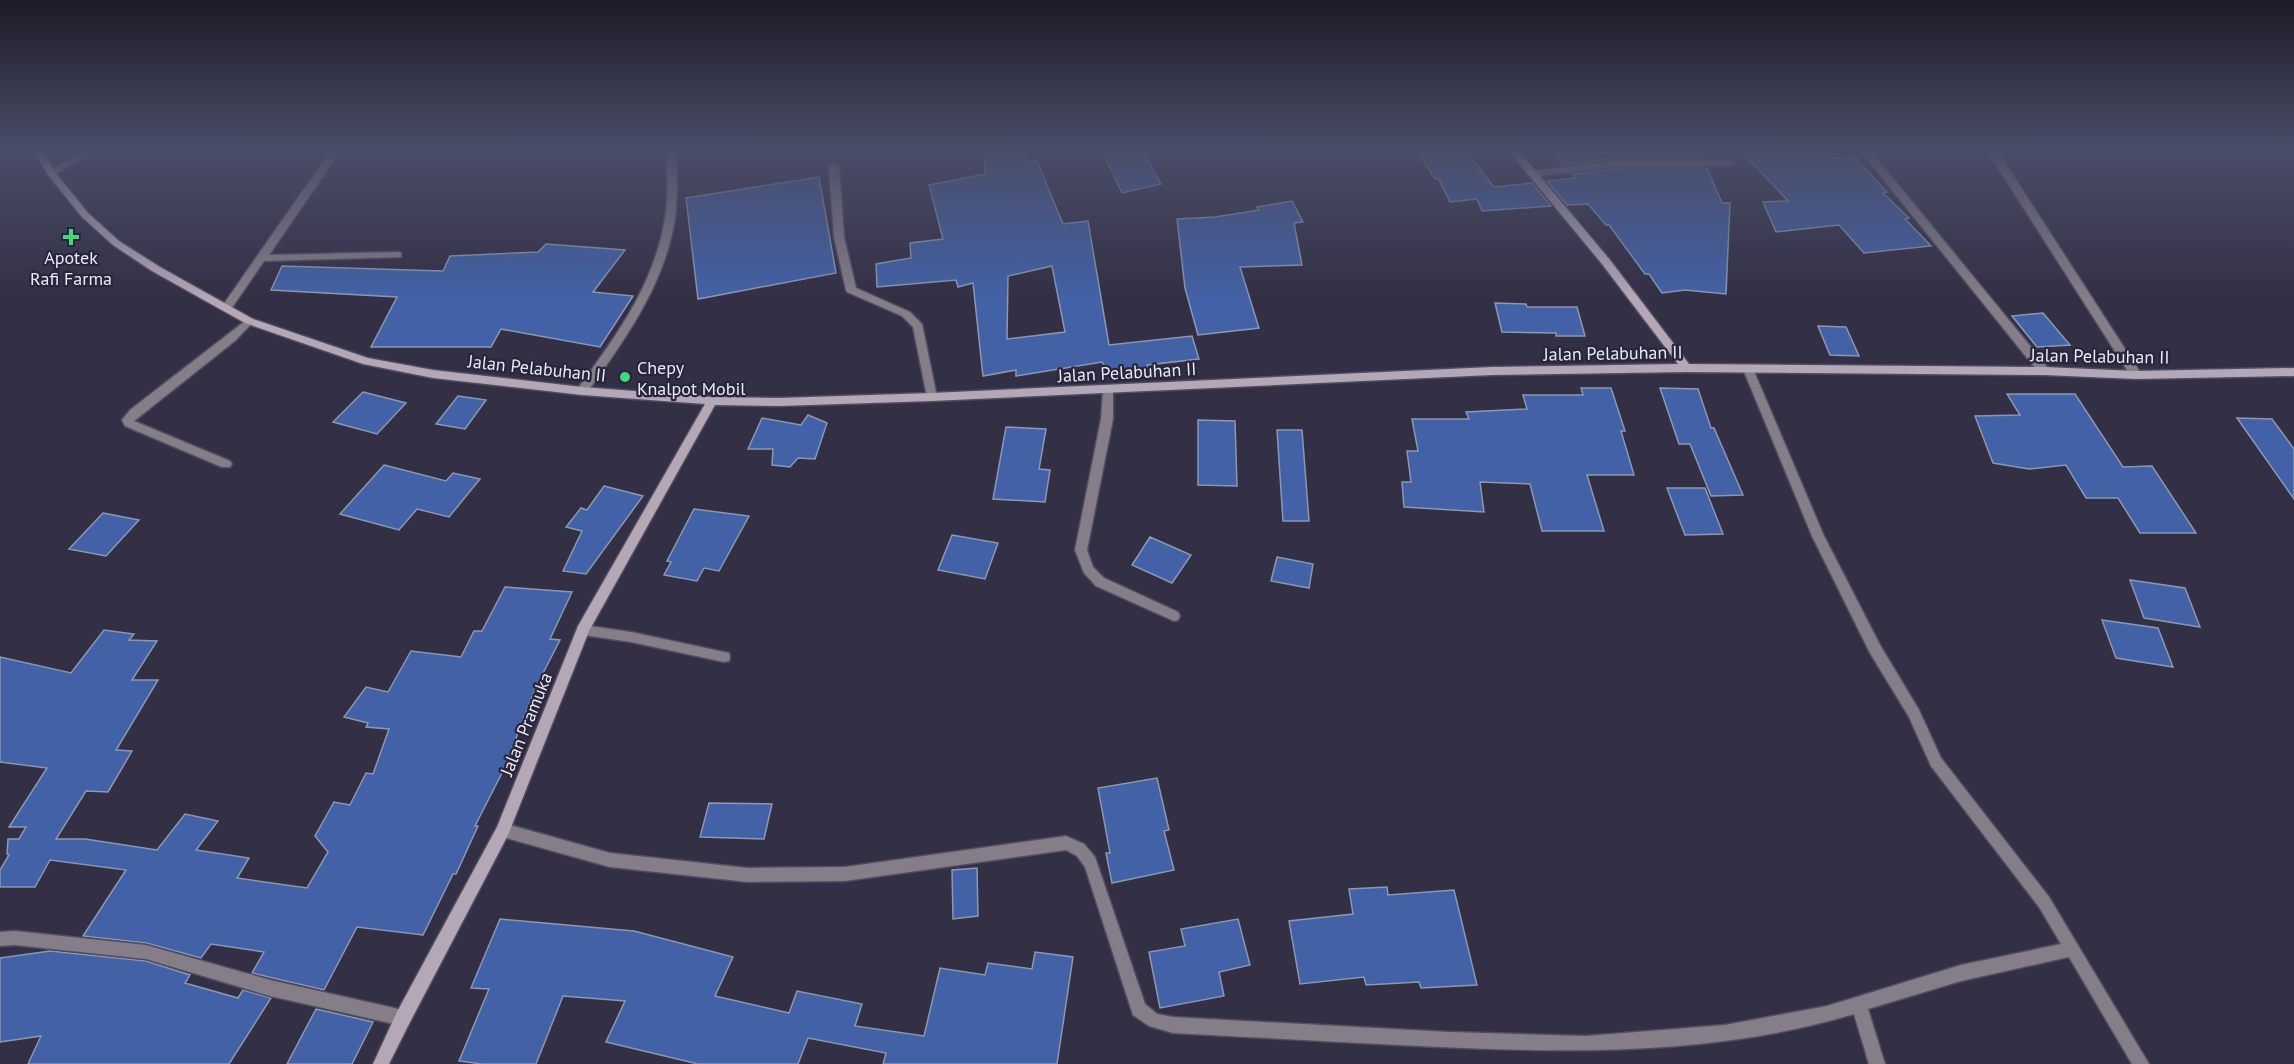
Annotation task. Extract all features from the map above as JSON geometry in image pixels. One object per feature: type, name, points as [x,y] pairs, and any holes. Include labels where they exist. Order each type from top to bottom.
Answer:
[{"type":"main road","name":"Jalan Pelabuhan II","points":[[72,199],[85,215],[116,243],[156,269],[249,321],[367,361],[433,374],[582,391],[712,401],[778,402],[1491,371],[1686,368],[2044,371],[2136,375],[2294,372]]},
{"type":"main road","points":[[1553,199],[1606,262],[1686,368]]},
{"type":"main road","name":"Jalan Pramuka","points":[[381,1064],[503,830],[583,630],[712,401]]},
{"type":"street","points":[[227,307],[302,199]]},
{"type":"street","points":[[582,391],[632,319],[653,281],[667,239],[671,199]]},
{"type":"street","points":[[836,199],[839,237],[851,290],[906,314],[918,326],[932,397]]},
{"type":"street","points":[[1907,199],[2035,356],[2044,371]]},
{"type":"street","points":[[2023,199],[2136,375]]},
{"type":"street","points":[[261,258],[398,255]]},
{"type":"street","points":[[226,464],[129,423],[128,420],[249,321]]},
{"type":"street","points":[[1748,369],[1818,536],[1875,649],[1914,714],[1936,762],[2044,902],[2141,1064]]},
{"type":"street","points":[[1108,389],[1107,419],[1081,550],[1088,570],[1100,582],[1174,616]]},
{"type":"street","points":[[583,630],[631,637],[724,657]]},
{"type":"street","points":[[503,830],[610,860],[748,875],[845,874],[1066,843],[1079,846],[1087,854],[1092,867],[1140,1009],[1146,1017],[1158,1023],[1449,1040],[1586,1044],[1725,1033],[1827,1014],[1961,973],[2072,949]]},
{"type":"street","points":[[0,939],[15,938],[146,952],[270,988],[403,1018]]},
{"type":"street","points":[[1859,1004],[1877,1064]]},
{"type":"building","points":[[686,199],[823,199],[836,273],[698,299]]},
{"type":"building","points":[[933,199],[1053,199],[1063,224],[1088,221],[1109,345],[1192,336],[1199,359],[1147,365],[1148,370],[1110,375],[1102,362],[1016,376],[1016,370],[983,376],[973,283],[958,287],[956,280],[877,287],[876,264],[911,258],[910,243],[943,239]],"holes":[[[1052,266],[1065,332],[1007,339],[1008,276]]]},
{"type":"building","points":[[1448,199],[1545,199],[1551,206],[1482,211],[1477,199],[1450,202]]},
{"type":"building","points":[[1562,199],[1720,199],[1722,203],[1730,203],[1726,294],[1685,290],[1662,293],[1609,225],[1606,225],[1588,204],[1567,205]]},
{"type":"building","points":[[1786,199],[1889,199],[1909,218],[1905,219],[1931,246],[1864,253],[1839,225],[1776,232],[1763,202],[1788,201]]},
{"type":"building","points":[[1292,201],[1303,222],[1294,223],[1302,265],[1240,267],[1259,328],[1198,335],[1185,288],[1177,219],[1215,217],[1259,210],[1257,207]]},
{"type":"building","points":[[546,244],[625,250],[593,292],[633,296],[600,347],[501,329],[491,347],[371,347],[397,297],[271,290],[282,266],[443,271],[450,256],[538,252]]},
{"type":"building","points":[[1495,303],[1526,304],[1527,307],[1577,307],[1585,336],[1502,332]]},
{"type":"building","points":[[2043,313],[2070,345],[2037,347],[2012,316]]},
{"type":"building","points":[[1818,326],[1846,327],[1859,356],[1830,355]]},
{"type":"building","points":[[1581,388],[1611,388],[1625,431],[1621,431],[1634,475],[1587,475],[1604,531],[1542,531],[1530,484],[1480,482],[1484,512],[1404,507],[1402,482],[1411,482],[1407,451],[1418,451],[1412,419],[1469,419],[1466,412],[1527,409],[1523,395],[1583,395]]},
{"type":"building","points":[[1660,388],[1698,389],[1711,428],[1714,428],[1743,495],[1711,496],[1690,444],[1679,444]]},
{"type":"building","points":[[363,392],[406,403],[377,434],[333,422]]},
{"type":"building","points":[[2007,394],[2075,394],[2123,467],[2152,466],[2196,533],[2140,533],[2118,498],[2086,498],[2066,465],[2029,469],[1993,463],[1975,416],[2020,415]]},
{"type":"building","points":[[458,396],[486,400],[465,429],[436,424]]},
{"type":"building","points":[[808,415],[827,423],[815,459],[798,458],[790,467],[772,465],[773,449],[748,449],[762,418],[801,425]]},
{"type":"building","points":[[2237,418],[2272,419],[2294,449],[2294,499]]},
{"type":"building","points":[[1198,420],[1235,421],[1237,486],[1198,485]]},
{"type":"building","points":[[1006,427],[1046,429],[1039,469],[1050,470],[1045,502],[993,499]]},
{"type":"building","points":[[1277,430],[1302,430],[1309,521],[1283,521]]},
{"type":"building","points":[[384,465],[446,481],[453,473],[480,479],[449,517],[417,509],[399,530],[340,514]]},
{"type":"building","points":[[604,486],[643,496],[586,574],[563,571],[582,531],[566,527],[581,508],[587,510]]},
{"type":"building","points":[[1667,488],[1705,488],[1723,534],[1685,535]]},
{"type":"building","points":[[694,509],[749,516],[719,571],[704,568],[697,581],[664,575],[671,562],[667,561]]},
{"type":"building","points":[[103,513],[139,520],[106,556],[69,549]]},
{"type":"building","points":[[952,535],[998,543],[985,579],[938,570]]},
{"type":"building","points":[[1150,537],[1191,555],[1172,583],[1132,565]]},
{"type":"building","points":[[1277,557],[1313,564],[1309,588],[1271,581]]},
{"type":"building","points":[[2130,580],[2185,588],[2200,627],[2144,618]]},
{"type":"building","points":[[505,587],[572,592],[550,639],[560,640],[536,687],[504,769],[475,826],[478,826],[456,874],[453,874],[423,935],[357,927],[324,990],[252,973],[264,952],[211,944],[201,958],[146,943],[83,936],[126,870],[50,860],[35,887],[0,887],[0,870],[9,855],[7,854],[8,839],[19,839],[26,827],[9,827],[47,768],[0,762],[0,657],[71,673],[104,630],[134,634],[129,640],[157,641],[132,680],[158,680],[116,750],[132,751],[108,792],[86,791],[56,839],[85,839],[157,850],[185,814],[218,821],[196,850],[249,858],[237,878],[307,888],[328,852],[315,836],[334,802],[350,805],[366,773],[373,774],[389,729],[366,727],[368,723],[344,717],[366,687],[388,692],[411,651],[461,657],[474,631],[482,631]]},
{"type":"building","points":[[2102,620],[2158,628],[2173,667],[2116,658]]},
{"type":"building","points":[[1157,778],[1169,830],[1164,831],[1174,870],[1112,883],[1106,853],[1110,853],[1098,788]]},
{"type":"building","points":[[709,803],[772,804],[764,839],[700,837]]},
{"type":"building","points":[[977,868],[978,916],[953,919],[952,870]]},
{"type":"building","points":[[1387,887],[1388,895],[1454,890],[1477,985],[1421,988],[1419,982],[1366,985],[1364,977],[1300,984],[1289,921],[1353,914],[1349,889]]},
{"type":"building","points":[[500,919],[634,931],[733,957],[715,996],[789,1013],[797,991],[862,1004],[855,1026],[924,1036],[940,968],[985,975],[988,963],[1032,969],[1035,952],[1073,957],[1057,1064],[883,1064],[886,1053],[808,1038],[798,1064],[698,1064],[606,1042],[625,1001],[563,996],[536,1064],[482,1064],[459,1061],[489,989],[471,988]]},
{"type":"building","points":[[1238,919],[1250,965],[1219,972],[1224,996],[1160,1008],[1149,952],[1185,946],[1181,929]]},
{"type":"building","points":[[50,951],[146,961],[190,975],[185,983],[238,998],[243,990],[271,998],[229,1064],[28,1064],[41,1036],[0,1042],[0,958]]},
{"type":"building","points":[[316,1009],[373,1022],[352,1064],[287,1064]]},
{"type":"place","name":"Apotek Rafi Farma","points":[[71,237]]},
{"type":"place","name":"Chepy Knalpot Mobil","points":[[625,377]]}]
